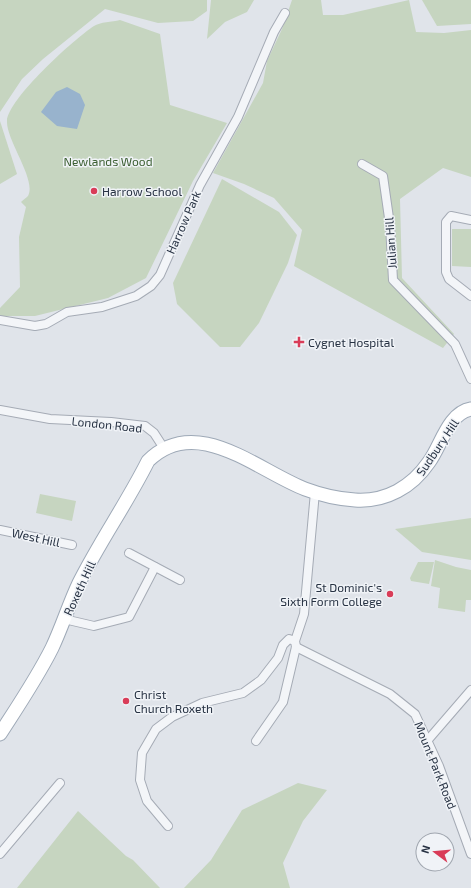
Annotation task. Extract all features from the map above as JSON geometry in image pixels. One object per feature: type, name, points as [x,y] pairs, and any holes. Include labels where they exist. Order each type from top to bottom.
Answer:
[{"type":"main road","name":"Sudbury Hill","points":[[315,492],[335,497],[370,500],[386,497],[401,490],[414,480],[430,462],[457,416],[466,410],[471,409]]},
{"type":"main road","points":[[166,450],[185,442],[196,442],[219,447],[315,492]]},
{"type":"main road","name":"Roxeth Hill","points":[[0,734],[40,670],[90,563],[121,512],[148,461],[166,450]]},
{"type":"street","name":"Harrow Park","points":[[0,320],[35,326],[46,324],[67,312],[102,307],[136,296],[151,286],[160,275],[212,161],[238,117],[274,32],[285,13]]},
{"type":"street","name":"Julian Hill","points":[[362,164],[383,176],[390,224],[393,280],[455,344],[471,379]]},
{"type":"street","points":[[471,220],[451,216],[446,222],[446,272],[450,279],[471,296]]},
{"type":"street","name":"London Road","points":[[0,410],[50,419],[111,422],[145,426],[154,433],[166,450]]},
{"type":"street","points":[[256,741],[283,702],[304,614],[315,492]]},
{"type":"street","name":"West Hill","points":[[0,530],[72,545]]},
{"type":"street","points":[[129,553],[180,580]]},
{"type":"street","points":[[64,619],[94,626],[129,617],[155,567]]},
{"type":"street","points":[[168,826],[147,802],[140,780],[142,753],[156,729],[172,717],[202,703],[243,693],[260,680],[278,658],[283,644],[288,639],[296,644]]},
{"type":"street","name":"Mount Park Road","points":[[296,644],[390,694],[415,714],[471,854]]},
{"type":"street","points":[[427,741],[471,690]]},
{"type":"street","points":[[0,854],[60,783]]},
{"type":"green space","points":[[0,0],[207,0],[207,11],[193,21],[158,23],[105,9],[43,59],[22,79],[0,112]]},
{"type":"green space","points":[[211,0],[254,0],[247,12],[225,22],[207,39]]},
{"type":"green space","points":[[292,0],[321,0],[323,15],[343,15],[409,0],[416,32],[444,33],[471,30],[471,177],[443,168],[400,199],[402,278],[454,334],[443,348],[294,266],[302,230],[274,198],[244,184],[213,173],[263,83],[267,61],[282,29]]},
{"type":"green space","points":[[422,0],[471,0],[471,24],[437,26]]},
{"type":"green space","name":"Newlands Wood","points":[[120,20],[160,34],[170,105],[227,123],[193,181],[146,278],[108,298],[35,316],[0,316],[0,308],[20,287],[19,237],[26,207],[21,202],[28,196],[30,189],[25,170],[8,129],[7,121],[10,111],[18,99],[43,70],[72,43],[94,26]]},
{"type":"green space","points":[[0,121],[17,174],[0,184]]},
{"type":"green space","points":[[222,179],[279,212],[297,235],[288,263],[259,323],[240,347],[220,347],[177,304],[173,283]]},
{"type":"green space","points":[[452,229],[471,229],[471,267],[452,266]]},
{"type":"green space","points":[[40,494],[76,501],[72,521],[36,513]]},
{"type":"green space","points":[[471,518],[471,560],[422,552],[395,529]]},
{"type":"green space","points":[[435,560],[471,570],[471,600],[466,600],[465,612],[438,608],[440,588],[431,586]]},
{"type":"green space","points":[[418,562],[434,562],[429,584],[411,581],[410,578]]},
{"type":"green space","points":[[298,783],[327,790],[303,821],[283,863],[290,888],[184,888],[211,860],[242,810]]},
{"type":"green space","points":[[78,811],[126,856],[133,860],[160,888],[17,888]]},
{"type":"water","points":[[67,87],[80,94],[85,105],[77,129],[57,126],[41,112],[56,92]]},
{"type":"place","name":"Harrow School","points":[[94,191]]},
{"type":"place","name":"Cygnet Hospital","points":[[299,342]]},
{"type":"place","name":"St Dominic's Sixth Form College","points":[[390,594]]},
{"type":"place","name":"Christ Church Roxeth","points":[[126,701]]}]
